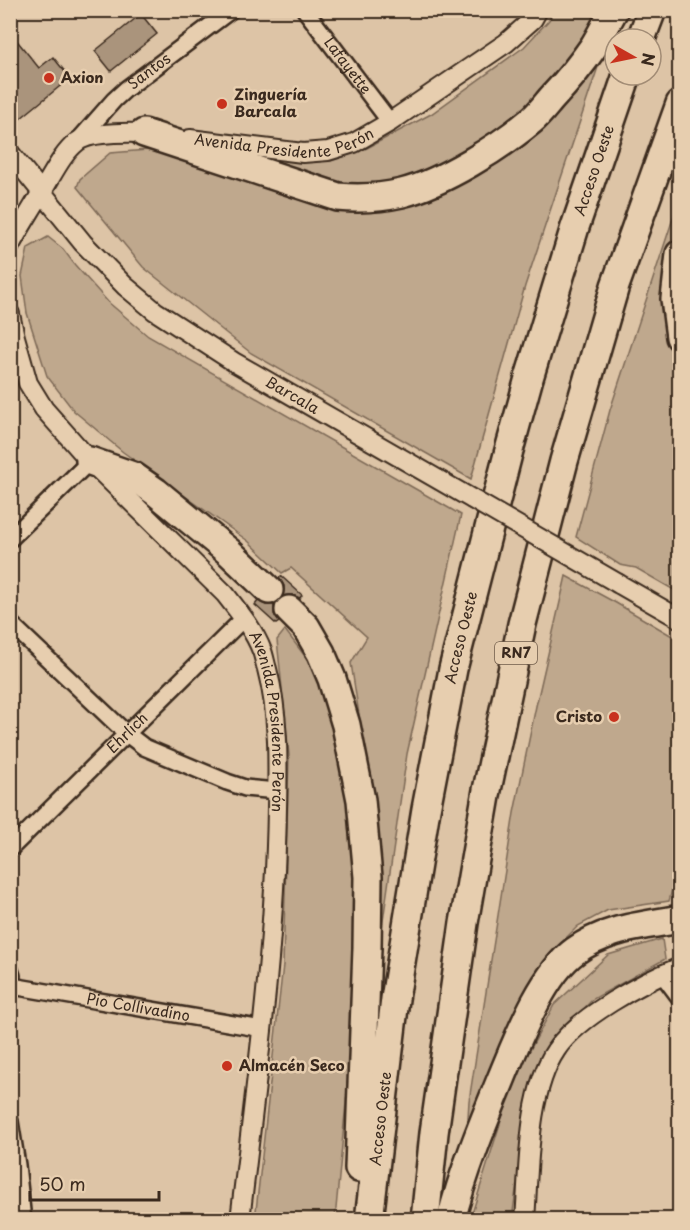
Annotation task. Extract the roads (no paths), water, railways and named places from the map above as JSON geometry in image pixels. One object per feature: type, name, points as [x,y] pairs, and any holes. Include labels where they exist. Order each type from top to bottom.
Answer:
[{"type":"highway","points":[[144,133],[338,197],[362,199],[404,192],[461,167],[499,145],[534,118],[594,46],[614,10]]},
{"type":"highway","points":[[646,27],[652,10]]},
{"type":"highway","name":"Acceso Oeste","points":[[369,1220],[395,999],[426,809],[453,669],[529,378],[575,227],[623,87]]},
{"type":"highway","name":"RN7","points":[[425,1220],[434,1133],[464,923],[487,790],[522,624],[564,461],[615,285],[680,104]]},
{"type":"highway","points":[[680,254],[675,299],[680,337]]},
{"type":"highway","points":[[90,461],[133,476],[156,492],[229,552],[269,590]]},
{"type":"highway","points":[[289,610],[306,627],[332,679],[345,725],[361,800],[368,889],[357,1220]]},
{"type":"highway","points":[[452,1220],[476,1140],[524,1025],[561,963],[574,951],[614,931],[680,919]]},
{"type":"street","name":"Santos","points":[[78,141],[126,89],[231,10]]},
{"type":"street","name":"Lafayette","points":[[304,10],[390,122]]},
{"type":"street","name":"Avenida Presidente Perón","points":[[78,141],[95,135],[144,133],[303,153],[328,151],[354,143],[390,122],[506,43],[533,19],[538,10]]},
{"type":"street","points":[[10,246],[59,162],[78,141]]},
{"type":"street","name":"Barcala","points":[[10,153],[83,243],[125,286],[155,311],[234,362],[680,619]]},
{"type":"street","name":"Avenida Presidente Perón","points":[[10,314],[28,383],[44,409],[90,461],[225,594],[244,618],[262,651],[272,687],[276,729],[277,791],[273,914],[263,1029],[240,1220]]},
{"type":"street","points":[[10,539],[90,461]]},
{"type":"street","name":"Ehrlich","points":[[10,849],[244,618]]},
{"type":"street","points":[[10,623],[127,734],[144,747],[245,788],[277,791]]},
{"type":"street","points":[[525,1220],[537,1094],[556,1049],[582,1023],[648,981],[680,967]]},
{"type":"street","points":[[10,970],[11,988]]},
{"type":"street","points":[[662,974],[680,998]]},
{"type":"street","name":"Pio Collivadino","points":[[11,988],[263,1029]]},
{"type":"street","points":[[10,1121],[14,1169],[24,1220]]},
{"type":"place","name":"Axion","points":[[49,78]]},
{"type":"place","name":"Zinguería Barcala","points":[[222,104]]},
{"type":"place","name":"Cristo","points":[[614,717]]},
{"type":"place","name":"Almacén Seco","points":[[227,1066]]}]
